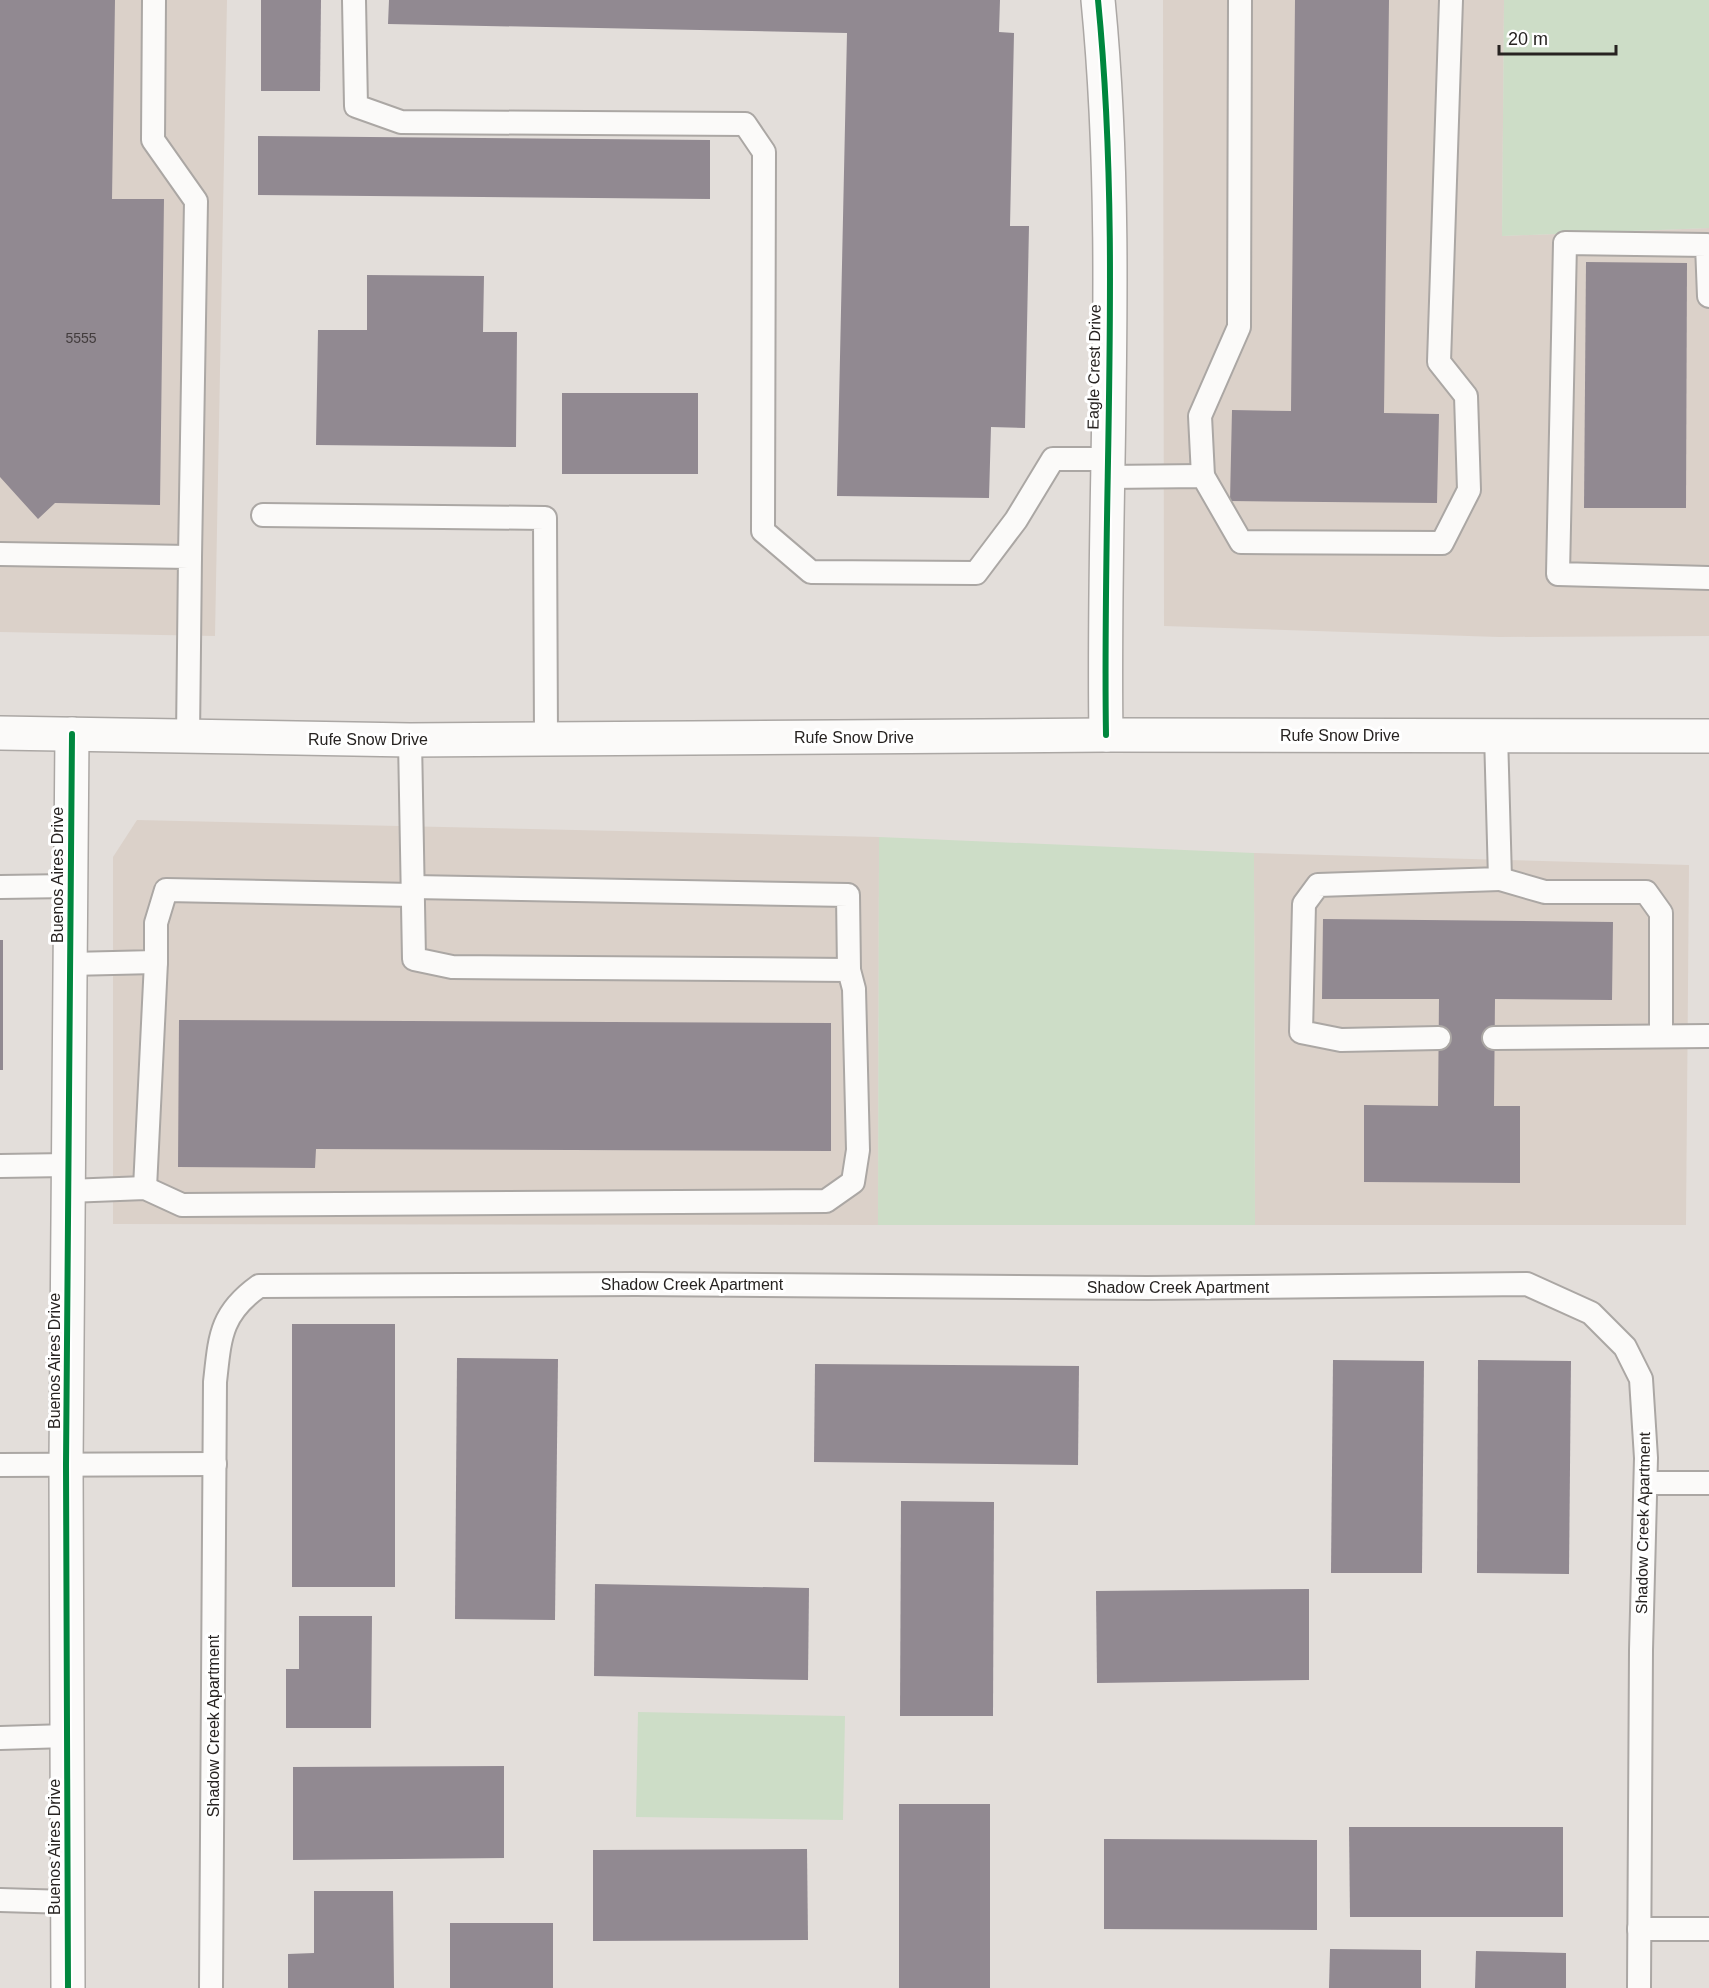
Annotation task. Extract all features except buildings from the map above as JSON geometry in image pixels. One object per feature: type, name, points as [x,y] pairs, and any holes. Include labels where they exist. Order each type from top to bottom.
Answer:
[{"type":"street","name":"Eagle Crest Drive","points":[[1098,0],[1106,77],[1108,199],[1106,735]]},
{"type":"street","name":"Rufe Snow Drive","points":[[0,734],[410,740],[1106,735],[1709,736]]},
{"type":"street","name":"Buenos Aires Drive","points":[[68,1988],[66,1465],[72,734]]},
{"type":"lane","points":[[154,0],[153,140],[196,201],[189,737]]},
{"type":"lane","points":[[354,0],[356,106],[401,122],[745,124],[764,152],[763,531],[811,572],[976,573],[1016,520],[1053,459],[1106,468],[1203,476]]},
{"type":"lane","points":[[1240,0],[1239,327],[1200,416],[1203,476],[1242,542],[1442,543],[1469,490],[1466,396],[1439,362],[1451,0]]},
{"type":"lane","points":[[1709,296],[1707,245],[1565,243],[1558,574],[1709,578]]},
{"type":"lane","points":[[263,515],[545,518],[546,739]]},
{"type":"lane","points":[[0,554],[190,557]]},
{"type":"lane","points":[[1496,734],[1500,879]]},
{"type":"lane","points":[[410,740],[414,959],[452,967],[849,970]]},
{"type":"lane","points":[[1439,1038],[1341,1040],[1301,1032],[1304,904],[1318,885],[1500,879],[1545,892],[1646,892],[1661,913],[1661,1036]]},
{"type":"lane","points":[[0,887],[70,886]]},
{"type":"lane","points":[[0,1166],[145,1188],[182,1205],[826,1202],[853,1182],[858,1150],[854,989],[849,970],[848,894],[166,890],[156,923],[145,1188]]},
{"type":"lane","points":[[70,964],[156,962]]},
{"type":"lane","points":[[1494,1038],[1709,1036]]},
{"type":"lane","name":"Shadow Creek Apartment","points":[[212,1988],[215,1382],[220,1335],[239,1300],[259,1286],[635,1284],[1159,1288],[1527,1284],[1591,1313],[1625,1347],[1641,1379],[1646,1483],[1641,1650],[1639,1988]]},
{"type":"lane","points":[[0,1465],[215,1464]]},
{"type":"lane","points":[[1646,1483],[1709,1483]]},
{"type":"lane","points":[[0,1738],[67,1736]]},
{"type":"lane","points":[[0,1899],[68,1902]]},
{"type":"lane","points":[[1639,1929],[1709,1929]]},
{"type":"shaded area","points":[[0,0],[227,0],[215,636],[0,632]]},
{"type":"shaded area","points":[[1163,0],[1504,0],[1502,236],[1709,228],[1709,636],[1499,637],[1164,626]]},
{"type":"shaded area","points":[[137,820],[879,837],[878,1225],[113,1224],[113,857]]},
{"type":"shaded area","points":[[1254,853],[1689,865],[1686,1225],[1255,1225]]},
{"type":"green space","points":[[1504,0],[1709,0],[1709,228],[1502,236]]},
{"type":"green space","points":[[879,837],[1254,853],[1255,1225],[878,1225]]},
{"type":"green space","points":[[638,1712],[845,1716],[843,1820],[636,1817]]},
{"type":"cycle path","points":[[1098,0],[1109,183],[1110,368],[1105,643],[1106,735]]},
{"type":"cycle path","points":[[68,1988],[66,1465],[72,734]]}]
